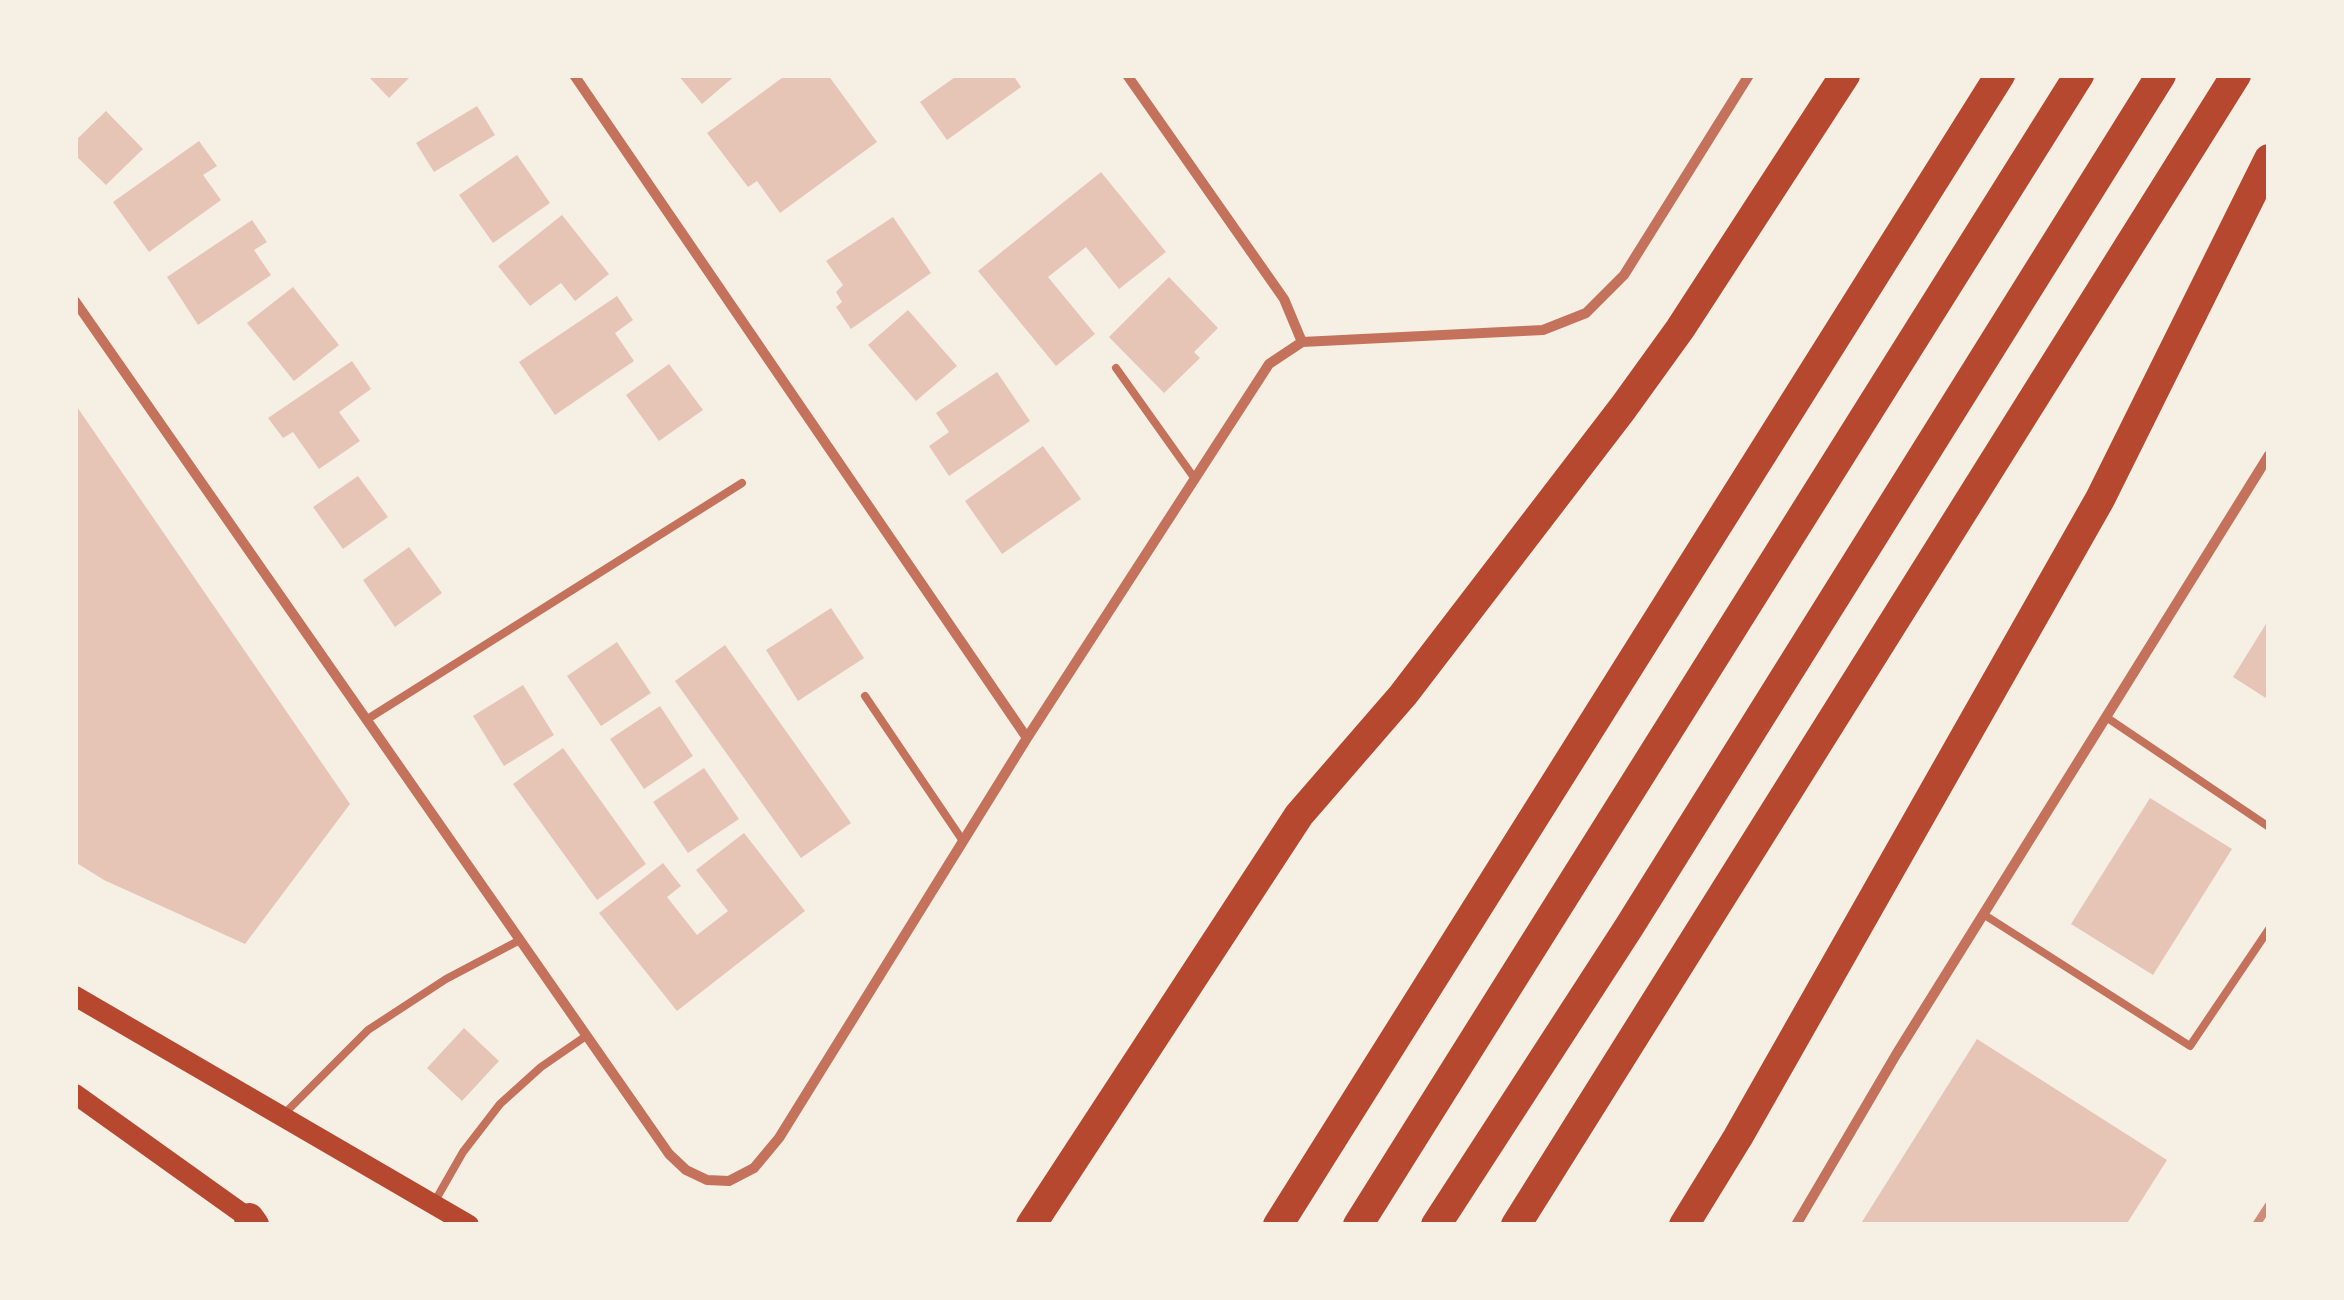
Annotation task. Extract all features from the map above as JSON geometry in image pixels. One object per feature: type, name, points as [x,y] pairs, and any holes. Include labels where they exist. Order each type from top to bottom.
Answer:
[{"type":"highway","points":[[1031,1225],[1299,815],[1403,695],[1623,408],[1680,329],[1845,75]]},
{"type":"highway","points":[[1278,1225],[2000,75]]},
{"type":"highway","points":[[1358,1225],[2079,75]]},
{"type":"highway","points":[[1436,1225],[1629,927],[2162,75]]},
{"type":"highway","points":[[1516,1225],[2236,75]]},
{"type":"highway","points":[[1684,1225],[1738,1137],[2100,499],[2269,159]]},
{"type":"main road","points":[[75,996],[470,1225]]},
{"type":"main road","points":[[75,1094],[254,1223]]},
{"type":"street","points":[[574,75],[1028,738]]},
{"type":"street","points":[[1127,75],[1284,299],[1302,342]]},
{"type":"street","points":[[75,301],[669,1154],[686,1170],[707,1180],[729,1181],[754,1168],[779,1138],[1028,738],[1270,364],[1302,342],[1543,330],[1586,313],[1624,275],[1749,75]]},
{"type":"street","points":[[1796,1225],[1983,914],[2269,455]]},
{"type":"lane","points":[[1116,368],[1196,478]]},
{"type":"lane","points":[[366,720],[742,483]]},
{"type":"lane","points":[[865,696],[963,841]]},
{"type":"lane","points":[[2106,717],[2269,827]]},
{"type":"lane","points":[[1983,914],[2190,1046],[2269,929]]},
{"type":"lane","points":[[281,1117],[368,1030],[446,979],[520,940]]},
{"type":"lane","points":[[432,1204],[463,1152],[500,1104],[541,1067],[586,1036]]},
{"type":"building","points":[[367,75],[412,75],[389,98]]},
{"type":"building","points":[[678,75],[736,75],[702,104]]},
{"type":"building","points":[[786,75],[828,75],[877,142],[780,213],[757,181],[748,187],[707,133]]},
{"type":"building","points":[[958,75],[1013,75],[1021,87],[947,140],[920,102]]},
{"type":"building","points":[[477,106],[495,135],[434,172],[416,143]]},
{"type":"building","points":[[106,111],[143,149],[106,185],[75,155],[75,141]]},
{"type":"building","points":[[199,141],[217,166],[203,175],[221,200],[149,252],[113,202]]},
{"type":"building","points":[[517,155],[550,203],[493,243],[459,195]]},
{"type":"building","points":[[1101,172],[1166,252],[1119,289],[1086,247],[1048,277],[1095,334],[1056,366],[978,271]]},
{"type":"building","points":[[562,215],[609,274],[575,301],[561,283],[530,306],[498,266]]},
{"type":"building","points":[[893,217],[931,273],[851,329],[836,307],[842,302],[836,292],[843,285],[826,261]]},
{"type":"building","points":[[252,220],[267,242],[254,250],[271,275],[198,325],[167,277]]},
{"type":"building","points":[[1169,277],[1218,328],[1194,352],[1200,358],[1164,393],[1109,337]]},
{"type":"building","points":[[293,287],[339,345],[294,381],[247,323]]},
{"type":"building","points":[[617,296],[633,320],[615,333],[634,361],[555,415],[519,362]]},
{"type":"building","points":[[908,310],[957,366],[916,401],[868,345]]},
{"type":"building","points":[[352,361],[371,389],[339,412],[360,441],[319,469],[293,432],[283,438],[268,418]]},
{"type":"building","points":[[669,364],[703,410],[659,441],[626,395]]},
{"type":"building","points":[[997,372],[1030,421],[949,476],[929,446],[949,432],[936,413]]},
{"type":"building","points":[[75,404],[350,804],[245,944],[104,880],[75,862]]},
{"type":"building","points":[[1043,446],[1081,499],[1002,554],[965,501]]},
{"type":"building","points":[[358,476],[388,517],[343,549],[313,507]]},
{"type":"building","points":[[409,547],[442,593],[395,627],[363,580]]},
{"type":"building","points":[[831,608],[864,658],[798,701],[766,650]]},
{"type":"building","points":[[2269,619],[2269,700],[2233,677]]},
{"type":"building","points":[[617,642],[651,693],[601,726],[567,676]]},
{"type":"building","points":[[725,645],[851,823],[801,858],[675,681]]},
{"type":"building","points":[[523,685],[554,735],[504,766],[473,716]]},
{"type":"building","points":[[660,706],[693,756],[644,789],[610,739]]},
{"type":"building","points":[[563,748],[646,864],[597,900],[513,784]]},
{"type":"building","points":[[704,768],[739,819],[688,853],[653,802]]},
{"type":"building","points":[[2150,798],[2232,849],[2153,975],[2071,924]]},
{"type":"building","points":[[744,833],[805,911],[677,1011],[599,913],[663,863],[681,886],[667,897],[697,935],[728,911],[696,870]]},
{"type":"building","points":[[464,1028],[499,1061],[462,1101],[427,1068]]},
{"type":"building","points":[[1977,1039],[2167,1160],[2126,1225],[1860,1225]]},
{"type":"railway","points":[[2256,1225],[2269,1205]]}]
